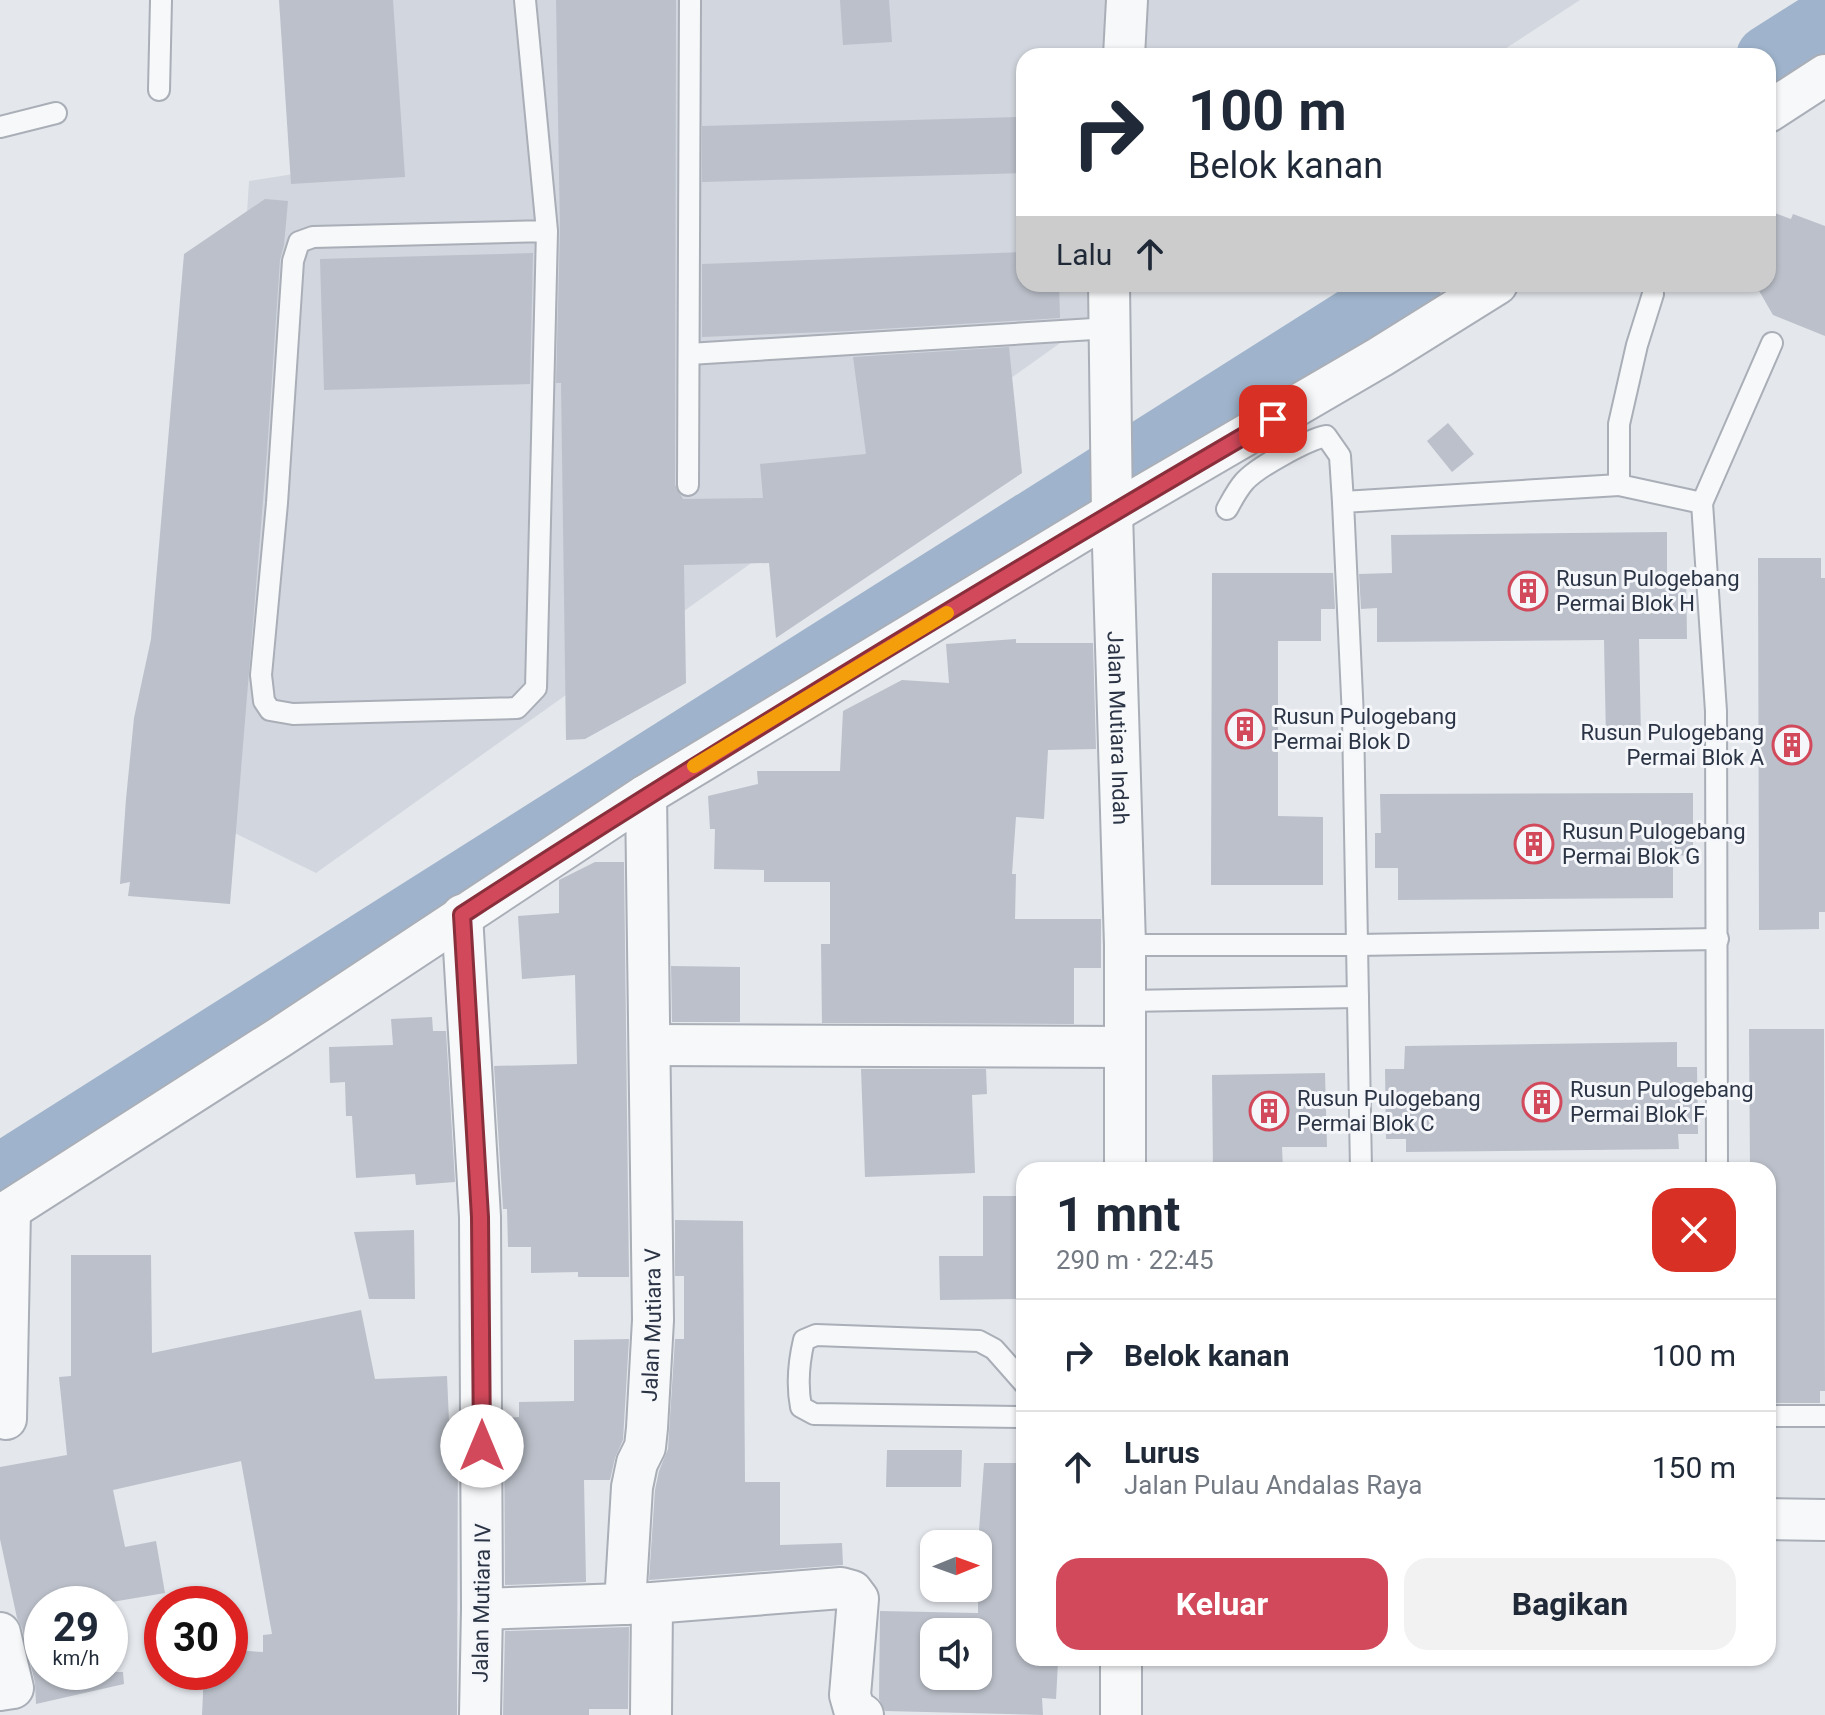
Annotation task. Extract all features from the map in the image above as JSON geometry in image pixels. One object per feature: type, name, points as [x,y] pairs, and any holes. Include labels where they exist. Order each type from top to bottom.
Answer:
[{"type":"street","points":[[1124,48],[1127,0]]},
{"type":"street","points":[[1776,107],[1825,75]]},
{"type":"street","name":"Jalan Mutiara Indah","points":[[1109,292],[1125,945],[1125,1162]]},
{"type":"street","points":[[6,1419],[5,1213],[280,1037],[646,795],[1112,504],[1380,357],[1484,292]]},
{"type":"street","name":"Jalan Mutiara V","points":[[646,795],[653,1320],[645,1447],[637,1463],[632,1487],[638,1603],[651,1715]]},
{"type":"street","name":"Jalan Mutiara IV","points":[[462,915],[480,1217],[480,1715]]},
{"type":"street","points":[[650,1045],[1125,1047]]},
{"type":"street","points":[[1776,1519],[1825,1520]]},
{"type":"street","points":[[482,1609],[638,1603],[841,1588],[852,1591],[858,1599],[850,1695],[854,1709],[863,1715]]},
{"type":"street","points":[[0,1633],[13,1688],[0,1690]]},
{"type":"street","points":[[1121,1666],[1121,1715]]},
{"type":"lane","points":[[159,90],[161,0]]},
{"type":"lane","points":[[525,0],[547,231],[536,688],[517,708],[293,714],[270,710],[264,701],[261,675],[277,503],[293,261],[299,242],[313,237],[547,231]]},
{"type":"lane","points":[[688,485],[690,0]]},
{"type":"lane","points":[[0,127],[56,113]]},
{"type":"lane","points":[[1619,485],[1619,424],[1637,345],[1653,294]]},
{"type":"lane","points":[[689,354],[1110,328]]},
{"type":"lane","points":[[1717,1162],[1716,711],[1702,503],[1772,343]]},
{"type":"lane","points":[[1227,509],[1242,483],[1251,475],[1311,439],[1326,436],[1340,456],[1353,718],[1361,1162]]},
{"type":"lane","points":[[1343,502],[1619,485],[1702,503]]},
{"type":"lane","points":[[1125,945],[1718,939]]},
{"type":"lane","points":[[1126,1001],[1358,997]]},
{"type":"lane","points":[[1016,1374],[994,1349],[979,1341],[816,1335],[804,1340],[800,1355],[799,1395],[801,1407],[814,1414],[1016,1417]]},
{"type":"lane","points":[[1776,1416],[1825,1416]]},
{"type":"shaded area","points":[[380,0],[1580,0],[1506,48],[1016,48],[1016,292],[1132,292],[316,873],[210,821],[249,181],[371,162]]},
{"type":"building","points":[[279,0],[393,0],[405,177],[291,184]]},
{"type":"building","points":[[556,0],[676,0],[675,485],[683,499],[763,498],[760,464],[866,454],[853,357],[1009,347],[1022,473],[776,638],[769,563],[684,565],[686,683],[585,739],[566,740],[561,383],[556,383],[560,231]]},
{"type":"building","points":[[840,0],[889,0],[892,42],[843,45]]},
{"type":"building","points":[[1016,117],[1016,173],[702,182],[702,126]]},
{"type":"building","points":[[265,199],[288,201],[280,260],[230,904],[128,896],[130,882],[120,884],[126,799],[134,718],[151,639],[184,254]]},
{"type":"building","points":[[1776,213],[1791,219],[1793,214],[1825,226],[1825,336],[1773,315],[1760,292],[1776,292]]},
{"type":"building","points":[[1016,252],[1016,292],[1059,292],[1060,318],[702,337],[702,264]]},
{"type":"building","points":[[533,253],[530,384],[324,390],[320,259]]},
{"type":"building","points":[[1448,423],[1474,454],[1452,472],[1427,441]]},
{"type":"building","name":"Rusun Pulogebang Permai Blok H","points":[[1667,532],[1667,573],[1686,573],[1687,639],[1639,639],[1641,738],[1606,738],[1604,640],[1377,642],[1377,608],[1361,609],[1359,574],[1392,573],[1391,535]]},
{"type":"building","name":"Rusun Pulogebang Permai Blok A","points":[[1758,558],[1821,558],[1821,578],[1825,578],[1825,912],[1819,912],[1819,929],[1759,930]]},
{"type":"building","name":"Rusun Pulogebang Permai Blok D","points":[[1212,573],[1333,573],[1335,609],[1321,609],[1321,641],[1278,641],[1278,816],[1323,817],[1323,885],[1211,885]]},
{"type":"building","points":[[1016,639],[1016,643],[1093,643],[1096,749],[1048,750],[1044,819],[1016,817],[1012,874],[1016,874],[1015,919],[1101,919],[1101,968],[1074,968],[1074,1024],[822,1023],[821,944],[830,944],[830,882],[764,882],[764,870],[714,869],[715,829],[710,829],[708,796],[758,784],[757,771],[840,771],[843,711],[902,680],[949,683],[946,644]]},
{"type":"building","name":"Rusun Pulogebang Permai Blok G","points":[[1693,793],[1693,856],[1673,855],[1673,898],[1398,900],[1398,868],[1375,868],[1375,833],[1381,833],[1380,794]]},
{"type":"building","points":[[595,862],[624,862],[629,1277],[578,1277],[578,1272],[531,1273],[531,1247],[508,1247],[507,1209],[503,1209],[494,1066],[577,1064],[575,975],[522,979],[518,916],[559,913],[559,880]]},
{"type":"building","points":[[671,966],[740,967],[740,1022],[672,1022]]},
{"type":"building","points":[[432,1017],[433,1031],[446,1031],[455,1182],[416,1185],[415,1174],[356,1178],[352,1116],[346,1116],[345,1082],[330,1083],[329,1047],[393,1045],[391,1019]]},
{"type":"building","points":[[1749,1029],[1824,1029],[1825,1391],[1820,1391],[1820,1403],[1776,1403],[1776,1162],[1750,1162]]},
{"type":"building","name":"Rusun Pulogebang Permai Blok F","points":[[1677,1042],[1677,1067],[1697,1067],[1698,1134],[1678,1134],[1679,1149],[1406,1152],[1406,1139],[1386,1139],[1385,1069],[1404,1069],[1405,1046]]},
{"type":"building","points":[[861,1069],[986,1069],[987,1094],[972,1095],[975,1173],[865,1177]]},
{"type":"building","name":"Rusun Pulogebang Permai Blok C","points":[[1325,1073],[1327,1147],[1282,1147],[1283,1162],[1213,1162],[1212,1075]]},
{"type":"building","points":[[983,1196],[1016,1196],[1016,1299],[940,1300],[939,1256],[983,1256]]},
{"type":"building","points":[[675,1220],[743,1221],[745,1482],[780,1482],[780,1545],[842,1543],[843,1565],[649,1580],[655,1490],[668,1449],[675,1339],[684,1339],[684,1276],[675,1276]]},
{"type":"building","points":[[414,1230],[415,1299],[369,1299],[354,1232]]},
{"type":"building","points":[[71,1255],[151,1255],[152,1353],[361,1310],[375,1379],[447,1376],[449,1421],[458,1421],[457,1715],[202,1715],[203,1690],[248,1690],[248,1651],[263,1652],[263,1635],[272,1634],[241,1461],[113,1490],[125,1547],[156,1541],[164,1586],[144,1586],[144,1597],[128,1599],[128,1586],[24,1586],[24,1636],[0,1539],[0,1467],[67,1455],[59,1377],[71,1376]]},
{"type":"building","points":[[629,1339],[623,1440],[610,1480],[584,1480],[586,1582],[505,1585],[504,1418],[519,1417],[519,1402],[574,1401],[574,1340]]},
{"type":"building","points":[[887,1450],[962,1450],[961,1487],[886,1487]]},
{"type":"building","points":[[984,1463],[1016,1463],[1016,1666],[1058,1666],[1056,1699],[1042,1698],[1043,1715],[885,1711],[879,1699],[880,1611],[978,1613],[978,1602],[992,1602],[992,1530],[979,1530]]},
{"type":"building","points":[[629,1627],[628,1709],[589,1709],[589,1715],[503,1715],[505,1631]]},
{"type":"building","points":[[35,1690],[98,1690],[36,1704]]},
{"type":"waterway","points":[[1776,52],[1825,21]]},
{"type":"waterway","points":[[0,1176],[1397,292]]},
{"type":"slow traffic","points":[[694,766],[947,613]]},
{"type":"place","name":"Rusun Pulogebang Permai Blok H","points":[[1528,591]]},
{"type":"place","name":"Rusun Pulogebang Permai Blok D","points":[[1245,729]]},
{"type":"place","name":"Rusun Pulogebang Permai Blok A","points":[[1792,745]]},
{"type":"place","name":"Rusun Pulogebang Permai Blok G","points":[[1534,844]]},
{"type":"place","name":"Rusun Pulogebang Permai Blok F","points":[[1542,1102]]},
{"type":"place","name":"Rusun Pulogebang Permai Blok C","points":[[1269,1111]]},
{"type":"route","points":[[482,1446],[480,1217],[462,915],[646,795],[1273,419]]}]
